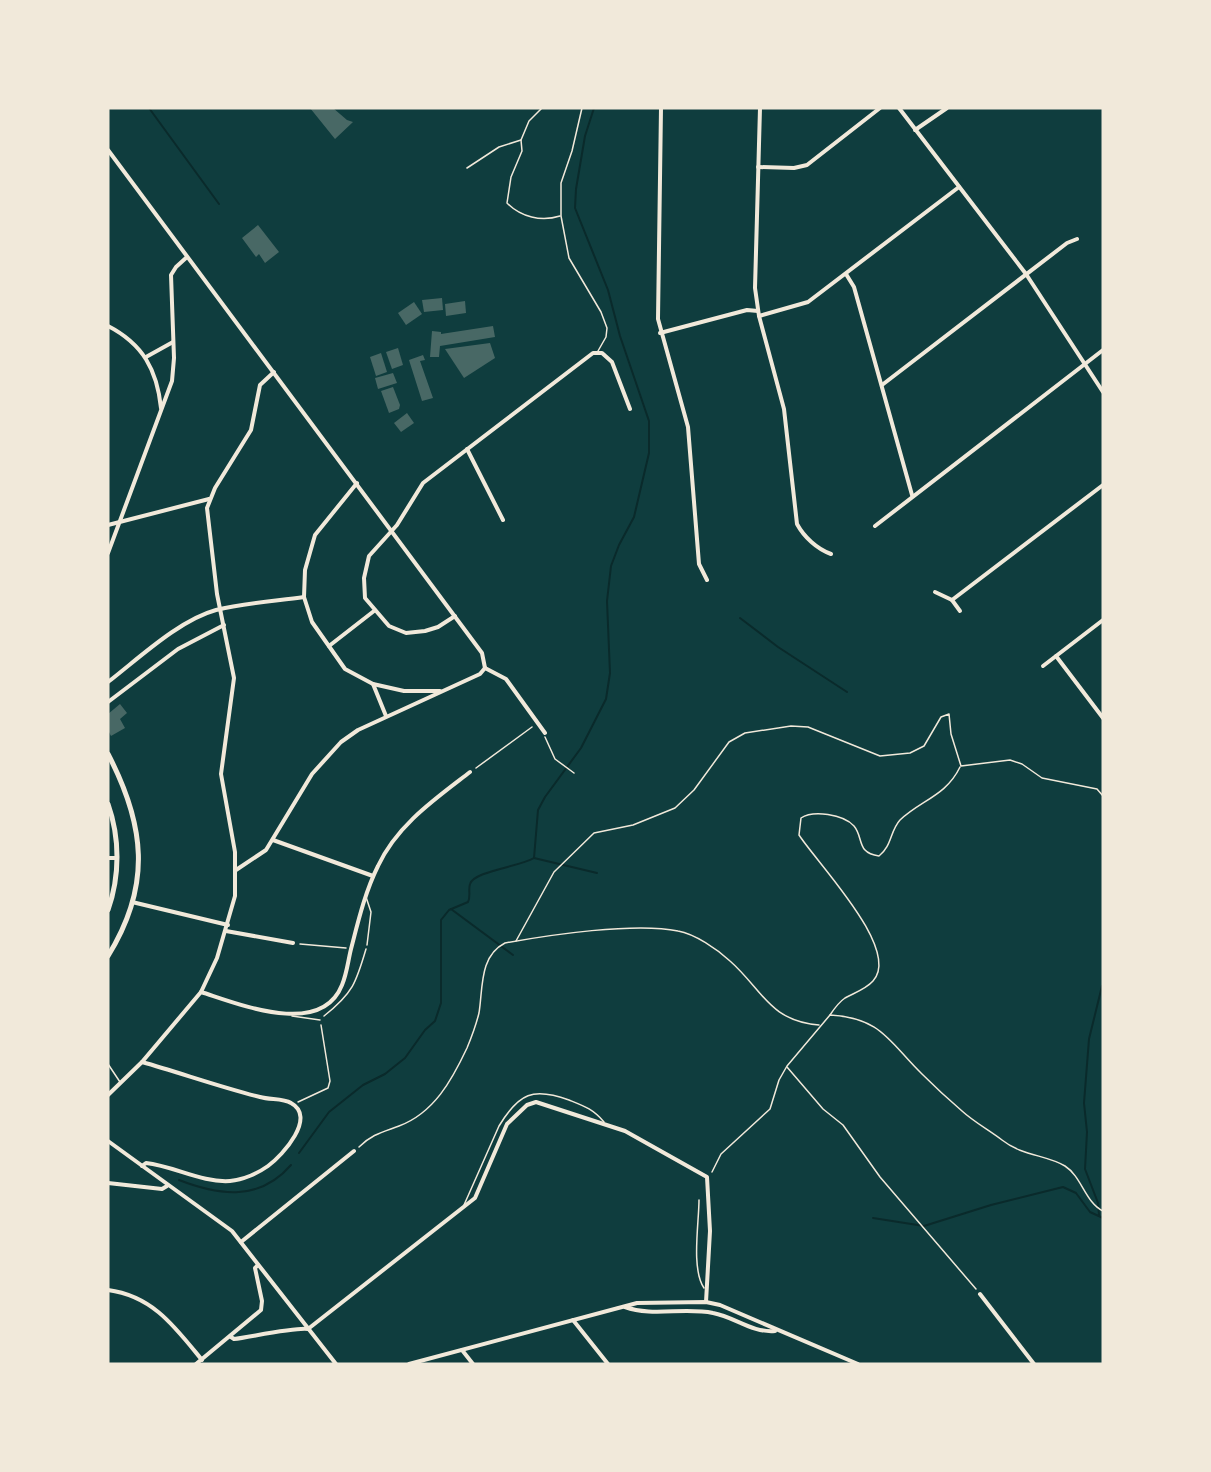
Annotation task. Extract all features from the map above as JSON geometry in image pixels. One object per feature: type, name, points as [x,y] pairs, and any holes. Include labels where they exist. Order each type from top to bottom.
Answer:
[{"type":"main road","points":[[108,754],[128,794],[136,828],[138,869],[132,902],[122,931],[108,956]]},
{"type":"main road","points":[[108,804],[115,831],[117,858],[116,877],[108,910]]},
{"type":"street","points":[[661,108],[658,309],[660,333],[688,428],[699,564],[707,580]]},
{"type":"street","points":[[760,108],[755,288],[758,311],[784,409],[797,524],[821,551],[831,554]]},
{"type":"street","points":[[758,167],[794,168],[807,165],[880,108]]},
{"type":"street","points":[[899,108],[1026,274],[1103,392]]},
{"type":"street","points":[[915,130],[947,108]]},
{"type":"street","points":[[109,152],[455,616],[482,653],[486,668],[506,679],[545,733]]},
{"type":"street","points":[[759,316],[808,302],[959,187]]},
{"type":"street","points":[[882,385],[1067,243],[1077,239]]},
{"type":"street","points":[[108,553],[174,374],[171,275],[187,257]]},
{"type":"street","points":[[846,274],[854,286],[912,495]]},
{"type":"street","points":[[660,333],[747,310],[758,311]]},
{"type":"street","points":[[108,326],[131,340],[146,357],[158,384],[161,409]]},
{"type":"street","points":[[146,357],[173,342]]},
{"type":"street","points":[[876,526],[912,495],[1103,350]]},
{"type":"street","points":[[455,616],[438,627],[406,633],[389,626],[365,598],[364,578],[369,556],[392,531],[423,483],[597,352],[607,356],[612,362],[630,409]]},
{"type":"street","points":[[108,1095],[142,1062],[201,992],[212,971],[228,925],[235,896],[236,870],[220,774],[234,687],[233,667],[220,609],[207,518],[209,499],[251,430],[260,385],[274,372]]},
{"type":"street","points":[[467,449],[503,520]]},
{"type":"street","points":[[357,483],[315,535],[305,570],[304,597],[312,622],[349,673],[373,684],[404,691],[444,691]]},
{"type":"street","points":[[952,600],[1103,485]]},
{"type":"street","points":[[108,525],[209,499]]},
{"type":"street","points":[[935,592],[952,600],[960,611]]},
{"type":"street","points":[[108,682],[166,637],[201,616],[220,609],[304,597]]},
{"type":"street","points":[[329,646],[374,611]]},
{"type":"street","points":[[1043,666],[1103,620]]},
{"type":"street","points":[[108,702],[178,650],[224,625]]},
{"type":"street","points":[[1056,656],[1103,718]]},
{"type":"street","points":[[236,870],[266,850],[312,774],[341,742],[358,730],[480,674],[486,668]]},
{"type":"street","points":[[373,684],[386,716]]},
{"type":"street","points":[[201,992],[291,1015],[311,1011],[334,998],[342,987],[351,948],[373,876],[392,844],[415,816],[470,772]]},
{"type":"street","points":[[273,840],[373,876]]},
{"type":"street","points":[[108,858],[117,858]]},
{"type":"street","points":[[132,902],[228,925]]},
{"type":"street","points":[[226,931],[293,943]]},
{"type":"street","points":[[142,1062],[262,1098],[294,1104],[301,1118],[301,1125],[283,1152],[268,1166],[251,1175],[231,1181],[214,1180],[164,1165],[146,1163],[142,1166]]},
{"type":"street","points":[[231,1337],[234,1339],[290,1332],[301,1328],[308,1329],[475,1198],[507,1124],[527,1105],[543,1102],[604,1122],[707,1177],[710,1232],[706,1302]]},
{"type":"street","points":[[108,1141],[167,1186],[217,1219],[241,1242],[336,1364]]},
{"type":"street","points":[[241,1242],[354,1151]]},
{"type":"street","points":[[108,1183],[162,1189],[167,1186]]},
{"type":"street","points":[[196,1364],[261,1310],[262,1302],[255,1268],[258,1265]]},
{"type":"street","points":[[108,1290],[138,1297],[154,1307],[167,1318],[202,1360]]},
{"type":"street","points":[[980,1294],[1034,1364]]},
{"type":"street","points":[[410,1364],[624,1306],[650,1302],[706,1302],[731,1309],[776,1331],[858,1364]]},
{"type":"street","points":[[624,1306],[636,1311],[705,1311],[763,1332],[776,1331]]},
{"type":"street","points":[[573,1320],[608,1364]]},
{"type":"street","points":[[462,1350],[473,1364]]},
{"type":"lane","points":[[542,108],[529,121],[521,140],[522,151],[512,177],[507,203],[514,211],[533,218],[549,219],[561,216]]},
{"type":"lane","points":[[582,108],[572,151],[561,183],[561,216],[569,258],[601,312],[607,327],[606,338],[597,352]]},
{"type":"lane","points":[[467,168],[499,147],[521,140]]},
{"type":"lane","points":[[366,896],[371,912],[367,945]]},
{"type":"lane","points":[[291,1015],[301,1019],[320,1020]]},
{"type":"lane","points":[[108,1064],[121,1082]]},
{"type":"lane","points":[[460,1211],[468,1198],[499,1125],[506,1114],[529,1094],[551,1094],[592,1108],[604,1122]]},
{"type":"lane","points":[[699,1200],[698,1265],[700,1282],[707,1291]]},
{"type":"path","points":[[516,941],[522,935],[554,872],[594,832],[633,825],[675,808],[694,790],[729,742],[745,734],[790,726],[808,727],[873,754],[892,756],[924,746],[940,717],[949,714],[951,735],[961,766]]},
{"type":"path","points":[[470,772],[538,723]]},
{"type":"path","points":[[545,733],[546,744],[555,759],[574,773]]},
{"type":"path","points":[[707,1177],[715,1169],[721,1154],[770,1109],[779,1080],[787,1066],[819,1025],[842,999],[873,981],[879,971],[876,942],[853,906],[799,835],[801,818],[808,813],[817,813],[849,822],[856,828],[861,845],[872,855],[879,856],[888,847],[894,827],[942,791],[961,766],[1010,760],[1022,764],[1042,778],[1097,789],[1103,796]]},
{"type":"path","points":[[354,1151],[373,1134],[417,1117],[439,1096],[475,1027],[482,979],[489,959],[497,947],[516,941],[620,930],[681,931],[731,961],[764,1001],[776,1011],[803,1024],[819,1025]]},
{"type":"path","points":[[293,943],[351,948]]},
{"type":"path","points":[[294,1104],[328,1088],[330,1081],[320,1020],[347,998],[356,983],[367,945]]},
{"type":"path","points":[[830,1015],[851,1019],[881,1030],[963,1113],[1016,1149],[1066,1167],[1094,1204],[1103,1210]]},
{"type":"path","points":[[787,1066],[823,1109],[843,1125],[880,1177],[980,1294]]},
{"type":"building","points":[[310,108],[333,108],[347,120],[353,122],[335,139]]},
{"type":"building","points":[[258,225],[279,252],[265,263],[259,254],[256,257],[242,238]]},
{"type":"building","points":[[442,298],[443,310],[424,312],[422,300]]},
{"type":"building","points":[[465,301],[466,313],[446,316],[445,304]]},
{"type":"building","points":[[414,302],[422,314],[406,325],[398,313]]},
{"type":"building","points":[[493,326],[495,337],[440,346],[439,357],[430,357],[432,331],[441,332],[441,334]]},
{"type":"building","points":[[490,343],[495,358],[464,378],[445,349]]},
{"type":"building","points":[[398,348],[403,365],[392,369],[386,352]]},
{"type":"building","points":[[381,353],[387,372],[376,376],[370,357]]},
{"type":"building","points":[[423,355],[425,360],[420,361],[433,398],[422,401],[409,360]]},
{"type":"building","points":[[393,373],[397,383],[378,389],[375,378]]},
{"type":"building","points":[[393,387],[400,405],[399,409],[389,413],[381,391]]},
{"type":"building","points":[[407,413],[414,423],[401,432],[394,423]]},
{"type":"building","points":[[120,704],[127,713],[120,719],[125,728],[111,736],[108,730],[108,714]]},
{"type":"waterway","points":[[149,108],[219,204]]},
{"type":"waterway","points":[[299,1153],[329,1112],[363,1085],[385,1074],[405,1058],[425,1030],[435,1021],[441,1003],[441,920],[449,910],[468,902],[469,886],[473,880],[488,872],[534,858],[538,810],[581,748],[606,699],[610,673],[607,601],[611,566],[634,517],[649,453],[649,421],[620,336],[608,290],[575,208],[585,136],[594,108]]},
{"type":"waterway","points":[[740,618],[778,647],[847,692]]},
{"type":"waterway","points":[[534,858],[597,873]]},
{"type":"waterway","points":[[451,909],[513,955]]},
{"type":"waterway","points":[[1099,1215],[1098,1203],[1085,1169],[1087,1132],[1084,1103],[1089,1039],[1102,986]]},
{"type":"waterway","points":[[179,1180],[209,1189],[239,1192],[266,1185],[279,1177],[291,1165]]},
{"type":"waterway","points":[[873,1218],[924,1226],[991,1205],[1063,1187],[1076,1193],[1090,1212],[1103,1218]]}]
